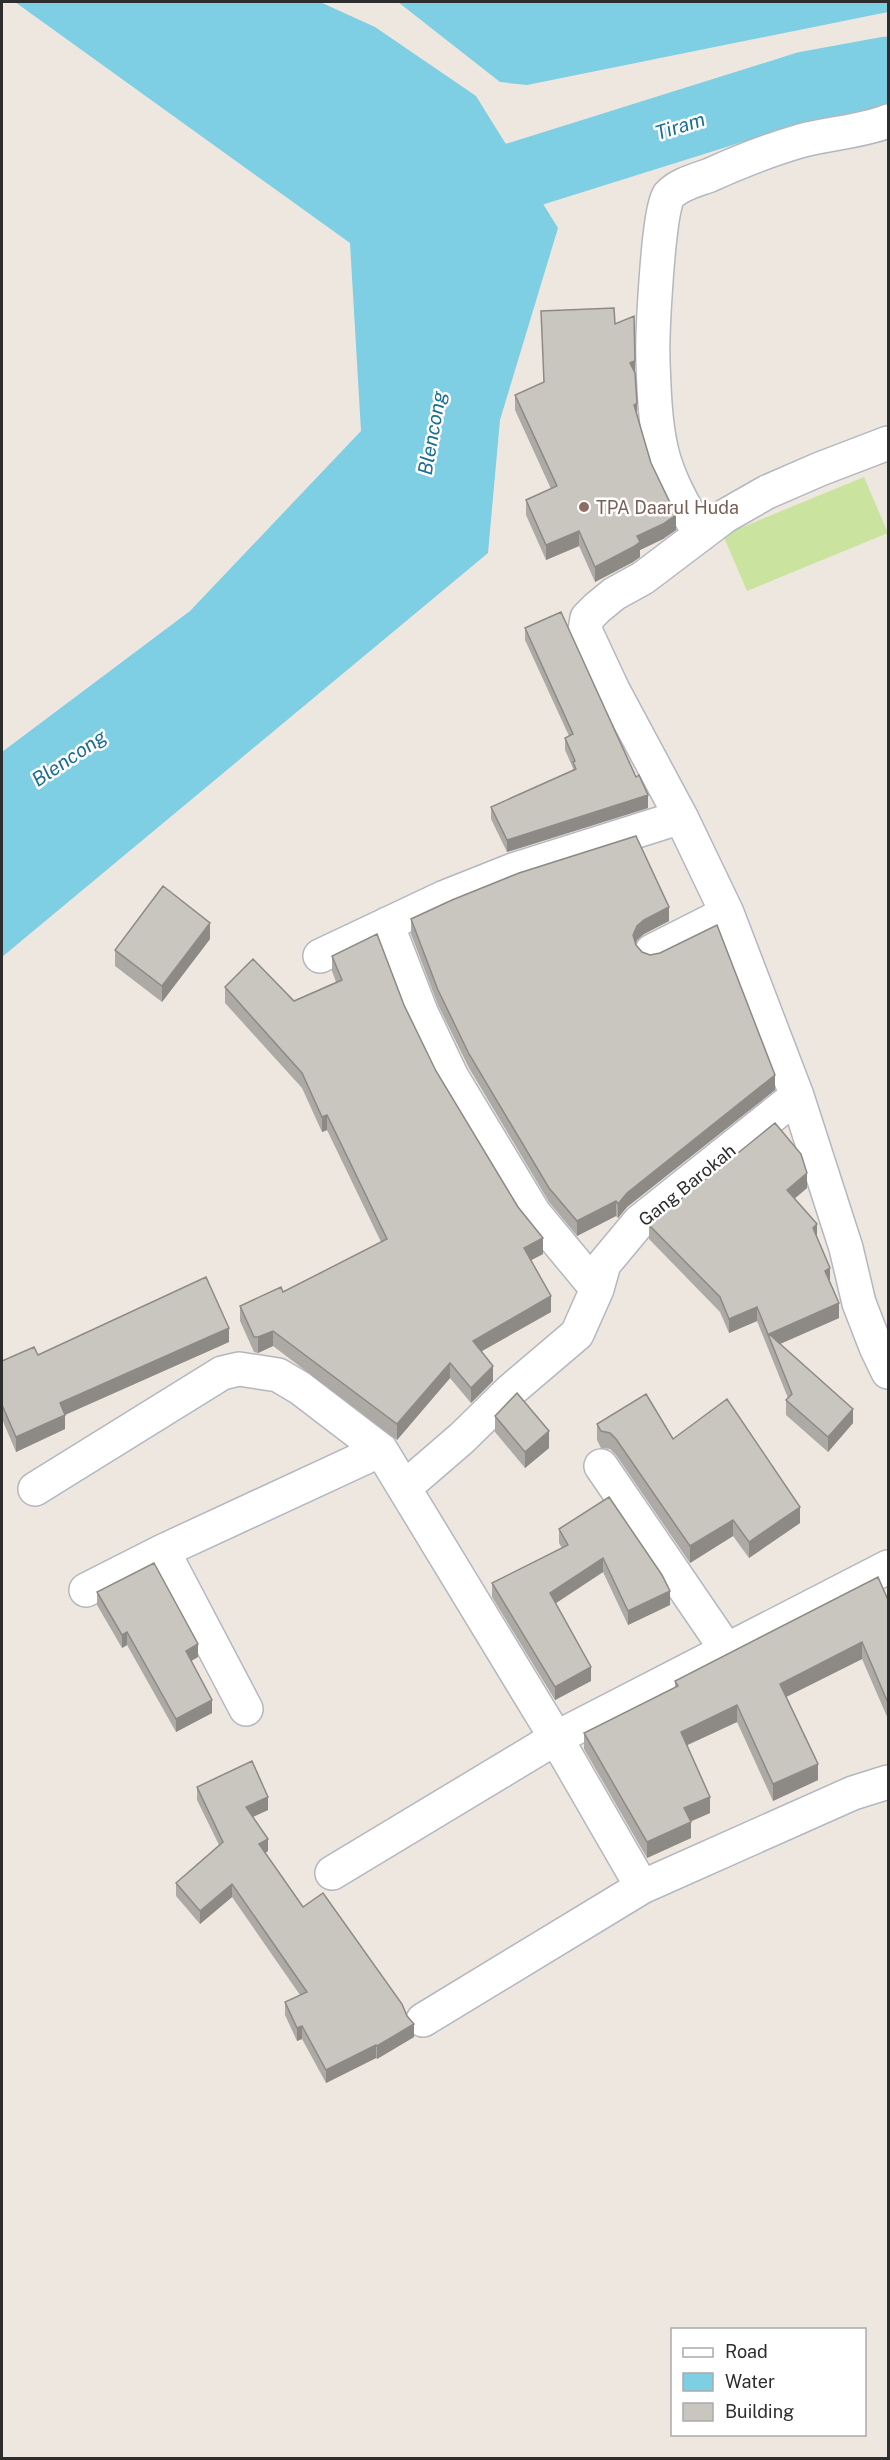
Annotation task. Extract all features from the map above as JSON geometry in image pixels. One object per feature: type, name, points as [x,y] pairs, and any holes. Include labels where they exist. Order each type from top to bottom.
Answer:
[{"type":"street","points":[[700,535],[668,473],[661,446],[658,420],[653,362],[656,281],[664,207],[669,195],[680,187],[752,157],[800,141],[875,126],[888,121]]},
{"type":"street","points":[[888,443],[767,492],[725,516],[643,578],[614,594],[587,618],[585,630],[613,690],[681,817],[727,913],[797,1096],[846,1248],[860,1303],[888,1372]]},
{"type":"street","points":[[320,956],[387,924],[513,870],[681,817]]},
{"type":"street","points":[[652,951],[727,913]]},
{"type":"street","points":[[387,924],[422,1012],[452,1077],[534,1213],[597,1289]]},
{"type":"street","name":"Gang Barokah","points":[[404,1488],[462,1438],[510,1390],[578,1334],[597,1289],[604,1264],[639,1222],[797,1096]]},
{"type":"street","points":[[35,1488],[222,1373],[239,1369],[278,1375],[300,1388],[381,1450],[556,1738],[642,1887]]},
{"type":"street","points":[[86,1590],[163,1551],[381,1450]]},
{"type":"street","points":[[601,1466],[726,1649]]},
{"type":"street","points":[[163,1551],[246,1709]]},
{"type":"street","points":[[332,1872],[556,1738],[888,1567]]},
{"type":"street","points":[[423,2020],[642,1887],[853,1793],[888,1782]]},
{"type":"green space","points":[[864,477],[888,533],[747,591],[723,535]]},
{"type":"water","name":"Blencong","points":[[15,2],[320,2],[375,27],[476,96],[558,228],[500,420],[488,553],[2,957],[2,752],[190,611],[361,431],[350,243]]},
{"type":"water","points":[[398,2],[888,2],[888,12],[527,85],[500,82]]},
{"type":"building","points":[[614,308],[615,324],[634,316],[635,361],[630,363],[635,373],[637,403],[634,405],[651,463],[676,515],[637,536],[640,542],[633,547],[595,567],[579,531],[546,545],[526,500],[557,486],[515,395],[544,382],[541,311]]},
{"type":"building","points":[[561,612],[636,777],[639,775],[648,795],[507,840],[491,807],[576,769],[565,738],[573,734],[525,628]]},
{"type":"building","points":[[636,836],[669,907],[637,926],[633,935],[636,945],[642,952],[650,955],[660,953],[717,925],[775,1075],[627,1193],[618,1204],[616,1201],[577,1221],[549,1188],[469,1054],[438,990],[411,919],[519,873]]},
{"type":"building","points":[[163,886],[210,923],[162,986],[115,950]]},
{"type":"building","points":[[377,934],[404,1005],[436,1071],[518,1207],[543,1238],[524,1248],[551,1296],[473,1341],[493,1366],[471,1388],[450,1363],[397,1424],[273,1331],[254,1337],[240,1306],[281,1287],[283,1292],[387,1239],[327,1115],[322,1117],[302,1073],[225,987],[253,959],[294,1001],[342,980],[332,956]]},
{"type":"building","points":[[775,1123],[801,1154],[807,1173],[787,1190],[817,1224],[813,1228],[830,1268],[825,1271],[839,1303],[769,1334],[853,1409],[828,1437],[786,1400],[792,1394],[757,1307],[729,1319],[720,1297],[649,1225]]},
{"type":"building","points":[[206,1277],[229,1328],[60,1403],[65,1415],[16,1437],[2,1405],[2,1361],[34,1347],[38,1355]]},
{"type":"building","points":[[517,1393],[549,1431],[525,1452],[495,1416]]},
{"type":"building","points":[[646,1394],[673,1439],[727,1399],[800,1507],[749,1542],[733,1520],[690,1546],[616,1439],[610,1433],[601,1431],[597,1424]]},
{"type":"building","points":[[609,1497],[662,1575],[670,1591],[628,1611],[603,1558],[550,1593],[591,1667],[555,1687],[492,1583],[568,1545],[559,1529]]},
{"type":"building","points":[[154,1563],[198,1644],[186,1651],[212,1700],[176,1719],[127,1632],[122,1635],[97,1592]]},
{"type":"building","points":[[878,1577],[888,1600],[888,1703],[862,1642],[780,1684],[818,1764],[773,1784],[737,1705],[681,1732],[710,1797],[684,1808],[691,1822],[647,1842],[584,1733],[678,1686],[675,1681]]},
{"type":"building","points":[[252,1761],[268,1797],[246,1807],[268,1839],[259,1844],[303,1907],[323,1893],[414,2024],[377,2046],[326,2070],[302,2026],[297,2028],[285,2002],[307,1992],[232,1884],[200,1911],[176,1883],[223,1842],[197,1787]]},
{"type":"waterway","name":"Tiram","points":[[474,190],[806,86],[888,71]]},
{"type":"place","name":"TPA Daarul Huda","points":[[584,507]]}]
